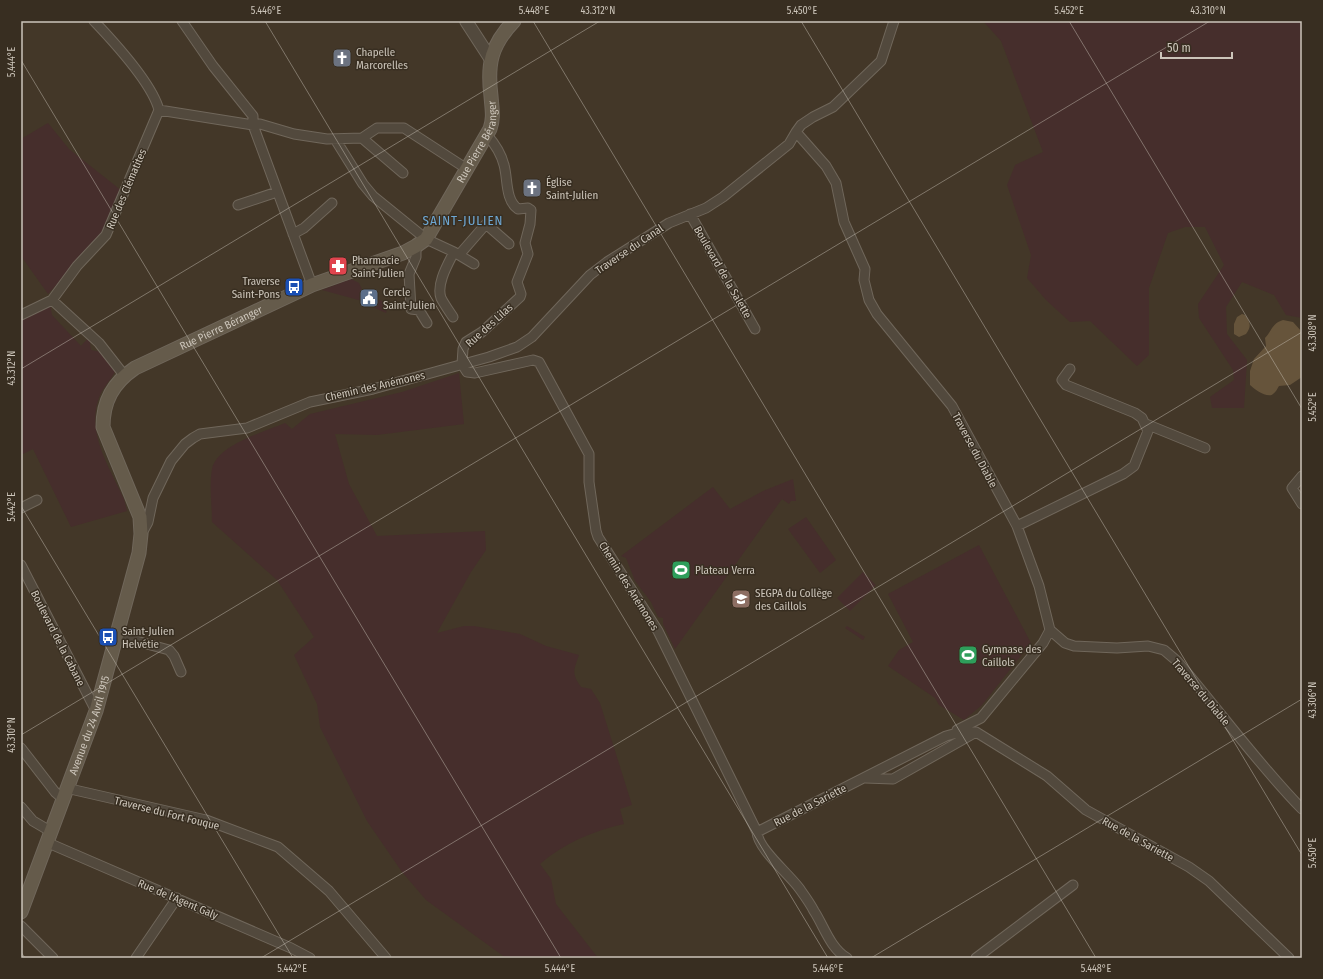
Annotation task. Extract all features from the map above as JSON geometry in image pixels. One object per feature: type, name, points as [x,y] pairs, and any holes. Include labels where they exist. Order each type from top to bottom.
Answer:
[{"type":"main road","points":[[490,58],[494,47],[514,21]]},
{"type":"main road","name":"Rue Pierre Béranger","points":[[141,534],[138,510],[103,427],[104,410],[109,394],[124,375],[135,368],[312,285],[403,253],[421,243],[467,169],[487,135],[494,119],[489,82],[490,58]]},
{"type":"main road","name":"Avenue du 24 Avril 1915","points":[[21,912],[64,793],[96,711],[118,636],[139,553],[141,534]]},
{"type":"street","points":[[94,21],[119,46],[150,91],[159,110],[253,125],[260,124],[312,138],[335,140],[362,138],[376,128],[404,128],[467,169]]},
{"type":"street","points":[[182,21],[213,66],[253,116],[253,125],[312,285]]},
{"type":"street","points":[[466,21],[490,58]]},
{"type":"street","points":[[796,132],[801,125],[833,107],[881,60],[894,21]]},
{"type":"street","name":"Rue des Clématites","points":[[52,300],[77,266],[106,235],[159,110]]},
{"type":"street","name":"Traverse du Canal","points":[[462,364],[509,350],[525,342],[595,271],[669,223],[706,208],[743,182],[790,144],[796,132]]},
{"type":"street","name":"Traverse du Diable","points":[[796,132],[826,166],[836,183],[844,222],[865,269],[864,280],[869,300],[874,310],[952,406],[995,488],[1017,526],[1039,586],[1050,630],[1065,643],[1074,646],[1117,648],[1148,646],[1164,650],[1177,661],[1244,745],[1302,809]]},
{"type":"street","name":"Rue des Lilas","points":[[462,364],[463,349],[466,342],[482,332],[520,297],[521,294],[517,282],[528,254],[525,243],[530,224],[531,210],[528,208],[522,209],[515,207],[510,199],[505,165],[497,146],[487,135]]},
{"type":"street","points":[[362,138],[404,173]]},
{"type":"street","points":[[335,140],[367,190],[421,243],[456,253],[474,264]]},
{"type":"street","points":[[238,205],[278,192]]},
{"type":"street","points":[[293,234],[304,228],[332,203]]},
{"type":"street","name":"Boulevard de la Salette","points":[[690,214],[755,329]]},
{"type":"street","points":[[453,317],[441,298],[440,292],[443,276],[456,253],[486,224],[509,244]]},
{"type":"street","points":[[421,243],[409,274],[411,309],[419,310],[427,323]]},
{"type":"street","points":[[21,316],[52,300],[99,343],[124,375]]},
{"type":"street","name":"Chemin des Anémones","points":[[141,534],[148,522],[155,493],[171,461],[185,444],[200,434],[247,428],[310,402],[373,389],[462,364],[467,372],[474,372],[533,360],[539,362],[588,454],[589,482],[598,537],[658,631],[757,832],[764,851],[777,862],[798,887],[814,911],[827,935],[841,955],[847,958]]},
{"type":"street","points":[[1017,526],[1123,474],[1134,466],[1148,431],[1142,418],[1134,413],[1066,385],[1062,380],[1070,369]]},
{"type":"street","points":[[1146,424],[1205,448]]},
{"type":"street","points":[[1302,476],[1292,488],[1302,504]]},
{"type":"street","points":[[21,508],[36,500]]},
{"type":"street","name":"Boulevard de la Cabane","points":[[21,565],[96,711]]},
{"type":"street","points":[[976,732],[981,718],[1044,643],[1050,630]]},
{"type":"street","points":[[118,636],[169,650],[174,656],[181,672]]},
{"type":"street","points":[[953,733],[981,718]]},
{"type":"street","name":"Rue de la Sariette","points":[[757,832],[953,733],[964,731],[976,732],[1047,776],[1086,810],[1189,867],[1209,881],[1289,958]]},
{"type":"street","name":"Rue de la Sariette","points":[[863,778],[893,779],[976,732]]},
{"type":"street","points":[[21,748],[56,792],[64,793]]},
{"type":"street","name":"Traverse du Fort Fouque","points":[[64,793],[206,820],[272,844],[329,891],[386,958]]},
{"type":"street","name":"Rue de l'Agent Galy","points":[[21,807],[48,837],[297,955],[310,958]]},
{"type":"street","points":[[976,958],[1073,885]]},
{"type":"street","points":[[136,958],[177,898]]},
{"type":"street","points":[[21,926],[53,958]]},
{"type":"shaded area","points":[[983,21],[1302,21],[1302,318],[1286,315],[1274,295],[1242,282],[1226,307],[1227,334],[1247,360],[1244,408],[1212,408],[1210,397],[1234,380],[1233,370],[1199,318],[1198,304],[1224,265],[1205,227],[1185,227],[1168,233],[1149,288],[1149,355],[1137,366],[1090,321],[1070,322],[1046,300],[1027,278],[1031,255],[1007,185],[1015,165],[1043,152],[1001,41]]},
{"type":"shaded area","points":[[48,123],[69,149],[122,191],[101,236],[48,294],[21,256],[21,139]]},
{"type":"shaded area","points":[[351,279],[359,283],[366,298],[389,302],[386,313],[366,304],[366,302],[322,290]]},
{"type":"shaded area","points":[[50,305],[52,315],[81,346],[89,337],[92,339],[90,344],[91,350],[102,352],[116,369],[100,395],[96,408],[95,422],[101,448],[124,499],[127,511],[71,527],[33,449],[21,455],[21,318]]},
{"type":"shaded area","points":[[1242,314],[1247,317],[1250,326],[1246,334],[1239,337],[1234,334],[1234,324],[1237,317]]},
{"type":"shaded area","points":[[1283,320],[1293,322],[1302,332],[1302,377],[1290,385],[1279,386],[1274,393],[1268,395],[1258,391],[1250,385],[1250,371],[1254,359],[1266,346],[1265,338],[1274,325]]},
{"type":"shaded area","points":[[459,373],[464,424],[377,435],[335,434],[349,484],[377,536],[485,531],[486,550],[471,572],[437,633],[464,626],[474,626],[520,634],[546,646],[579,655],[574,671],[576,678],[581,687],[591,689],[600,703],[632,805],[620,809],[624,824],[601,830],[579,839],[559,850],[540,864],[551,879],[556,904],[598,958],[506,958],[426,900],[402,872],[367,821],[320,727],[317,704],[294,655],[314,637],[277,580],[212,522],[212,469],[216,461],[232,446],[242,440],[285,423],[292,429],[310,414],[402,392]]},
{"type":"shaded area","name":"Plateau Verra","points":[[793,479],[796,501],[791,501],[789,504],[782,499],[675,649],[663,624],[663,618],[658,617],[651,602],[635,581],[626,558],[621,556],[713,487],[730,509],[763,491]]},
{"type":"shaded area","points":[[806,517],[836,560],[820,573],[788,529]]},
{"type":"shaded area","points":[[979,545],[1031,643],[982,705],[964,720],[939,705],[935,698],[888,666],[899,650],[913,642],[888,594]]},
{"type":"shaded area","points":[[863,572],[876,585],[850,611],[837,598]]},
{"type":"shaded area","points":[[847,626],[865,637],[863,640],[845,628]]},
{"type":"place","name":"Chapelle Marcorelles","points":[[342,58]]},
{"type":"place","name":"Église Saint-Julien","points":[[532,188]]},
{"type":"place","name":"Pharmacie Saint-Julien","points":[[338,266]]},
{"type":"place","name":"Traverse Saint-Pons","points":[[294,287]]},
{"type":"place","name":"Cercle Saint-Julien","points":[[369,298]]},
{"type":"place","name":"Plateau Verra","points":[[681,570]]},
{"type":"place","name":"SEGPA du Collège des Caillols","points":[[741,599]]},
{"type":"place","name":"Saint-Julien Helvétie","points":[[108,637]]},
{"type":"place","name":"Gymnase des Caillols","points":[[968,655]]},
{"type":"district","name":"SAINT-JULIEN","points":[[463,220]]}]
